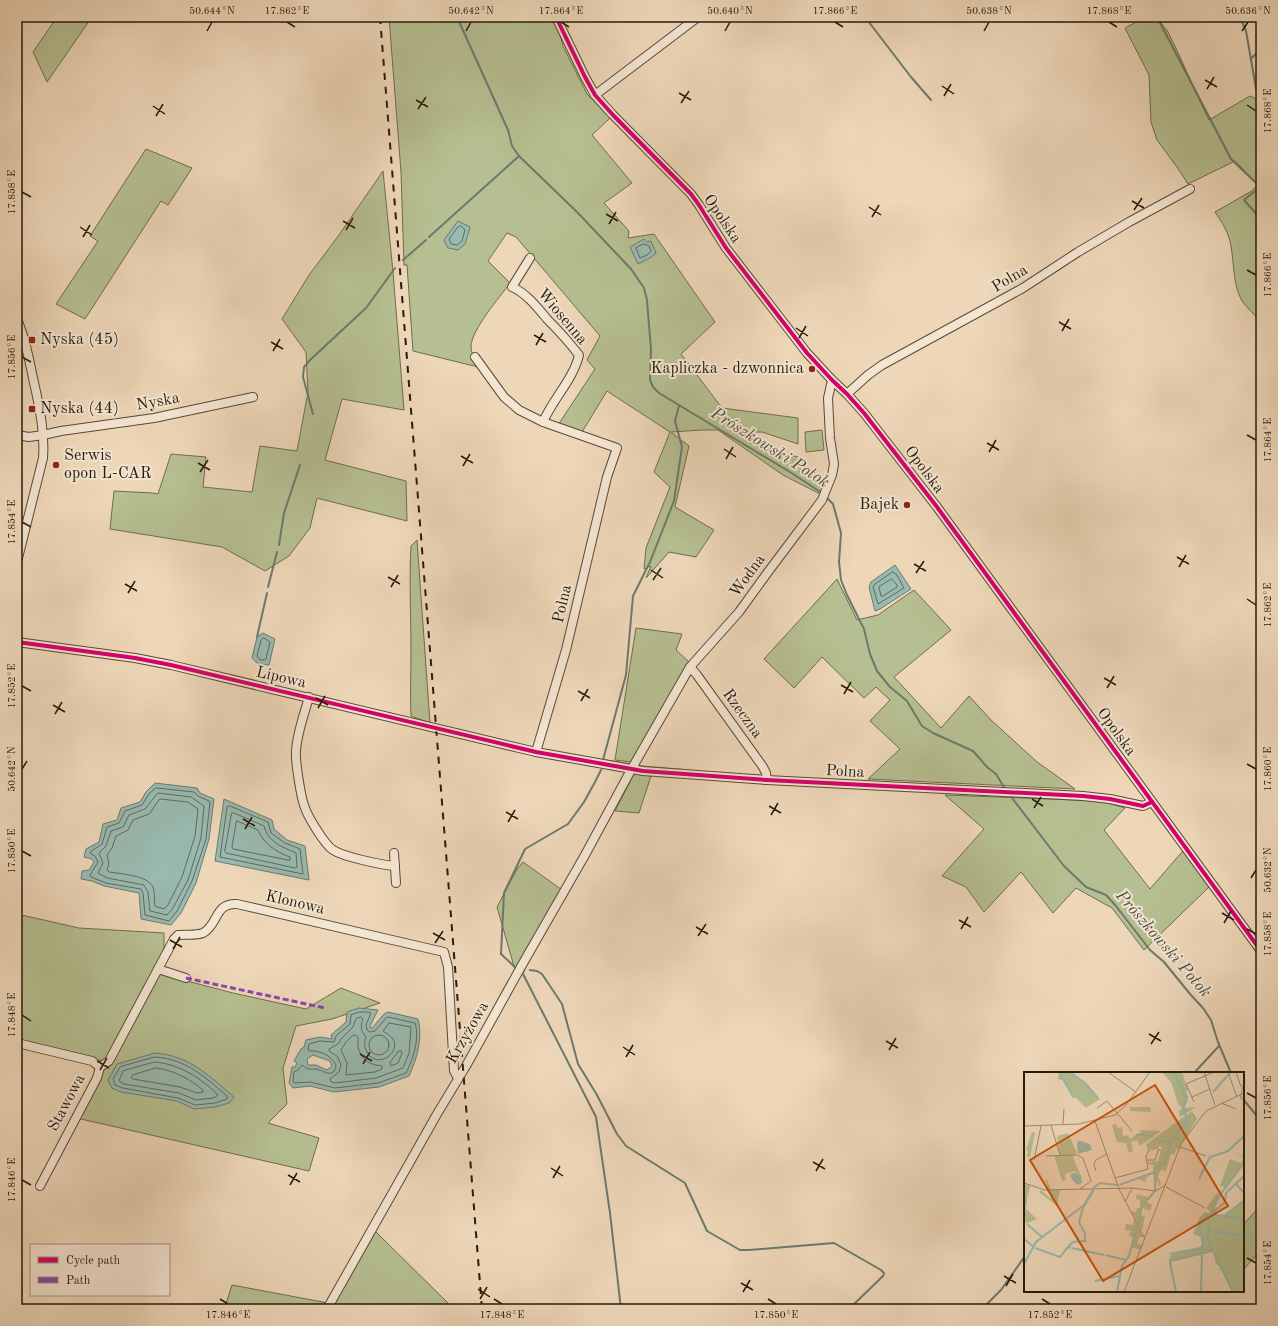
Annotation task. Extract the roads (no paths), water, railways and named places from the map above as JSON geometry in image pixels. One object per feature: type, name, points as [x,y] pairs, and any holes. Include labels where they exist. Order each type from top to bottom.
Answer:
[{"type":"street","name":"Opolska","points":[[556,17],[584,77],[595,95],[691,194],[729,252],[807,353],[869,419],[939,510],[1261,951]]},
{"type":"street","points":[[595,95],[698,17]]},
{"type":"street","name":"Polna","points":[[847,394],[868,375],[882,365],[1023,288],[1129,222],[1190,189]]},
{"type":"street","name":"Wiosenna","points":[[530,258],[512,286],[519,290],[539,309],[579,354],[572,373],[543,422]]},
{"type":"street","points":[[17,319],[27,349],[44,435],[43,458],[17,562]]},
{"type":"street","name":"Polna","points":[[475,357],[504,397],[519,410],[543,422],[617,448],[607,477],[566,650],[536,752],[631,770],[667,774],[1110,799],[1143,806],[1152,802]]},
{"type":"street","name":"Wodna","points":[[631,770],[690,666],[740,612],[822,500],[832,476],[834,464],[830,438],[828,398],[832,380]]},
{"type":"street","name":"Nyska","points":[[17,435],[29,437],[173,415],[253,397]]},
{"type":"street","name":"Lipowa","points":[[17,642],[142,660],[205,673],[536,752]]},
{"type":"street","name":"Rzeczna","points":[[690,666],[698,675],[763,767],[766,772],[767,780]]},
{"type":"street","points":[[309,698],[297,742],[296,753],[303,804],[307,813],[325,842],[333,850],[340,854],[384,865],[395,866]]},
{"type":"street","name":"Krzyżowa","points":[[327,1309],[589,848],[631,770]]},
{"type":"street","points":[[394,853],[396,883]]},
{"type":"street","name":"Klonowa","points":[[100,1068],[109,1061],[174,939],[178,936],[204,932],[209,928],[220,910],[225,906],[237,904],[444,952],[448,967],[454,1071],[458,1078]]},
{"type":"street","points":[[158,969],[186,978]]},
{"type":"street","name":"Stawowa","points":[[17,1043],[92,1061],[100,1068],[97,1078],[40,1186]]},
{"type":"water","points":[[458,221],[470,227],[465,244],[458,250],[448,248],[444,240]]},
{"type":"water","points":[[644,239],[647,242],[651,241],[656,253],[638,264],[630,247]]},
{"type":"water","points":[[895,565],[911,589],[875,611],[869,587],[871,582]]},
{"type":"water","points":[[263,633],[275,639],[269,665],[258,664],[252,658],[257,637]]},
{"type":"water","points":[[155,783],[197,788],[200,793],[214,799],[209,839],[196,883],[181,913],[171,925],[141,919],[139,893],[104,886],[92,881],[81,879],[82,871],[89,870],[94,862],[92,859],[84,857],[86,849],[99,842],[103,824],[117,820],[121,808],[140,802],[146,792]]},
{"type":"water","points":[[224,799],[272,820],[274,829],[287,840],[305,846],[309,880],[215,861]]},
{"type":"water","points":[[359,1008],[378,1010],[370,1028],[372,1028],[384,1014],[388,1012],[418,1019],[420,1034],[418,1048],[409,1076],[379,1087],[334,1092],[310,1086],[293,1088],[289,1083],[292,1067],[295,1067],[297,1063],[294,1061],[301,1049],[304,1047],[306,1040],[320,1037],[332,1039],[331,1035],[346,1022],[347,1012]],"holes":[[[313,1055],[330,1061],[332,1066],[327,1070],[316,1065],[308,1065],[307,1059]]]},
{"type":"water","points":[[155,1053],[189,1062],[207,1074],[234,1097],[229,1103],[215,1107],[194,1109],[177,1101],[121,1092],[112,1088],[108,1080],[117,1064]]},
{"type":"waterway","name":"Prószkowski Potok","points":[[457,17],[508,130],[512,146],[519,156],[578,213],[631,269],[644,288],[647,300],[651,349],[650,380],[653,387],[659,393],[822,493]]},
{"type":"waterway","points":[[865,17],[911,77],[931,100]]},
{"type":"waterway","points":[[1157,17],[1231,159],[1256,183]]},
{"type":"waterway","points":[[1240,17],[1246,31],[1261,117]]},
{"type":"waterway","points":[[1251,59],[1261,48]]},
{"type":"waterway","points":[[429,237],[519,156]]},
{"type":"waterway","points":[[1260,187],[1244,200],[1261,219]]},
{"type":"waterway","points":[[403,260],[426,240]]},
{"type":"waterway","points":[[313,414],[303,377],[304,367],[366,308],[395,268]]},
{"type":"waterway","points":[[628,764],[603,760],[626,675],[633,596],[650,562],[674,501],[682,447],[675,421],[679,406]]},
{"type":"waterway","points":[[279,545],[284,513],[300,465]]},
{"type":"waterway","name":"Prószkowski Potok","points":[[825,496],[833,504],[841,533],[839,562],[841,580],[864,629],[870,654],[877,671],[890,687],[907,701],[922,726],[933,733],[973,751],[987,767],[996,774],[1005,789]]},
{"type":"waterway","points":[[268,587],[277,552]]},
{"type":"waterway","points":[[257,637],[267,593]]},
{"type":"waterway","points":[[636,766],[684,770]]},
{"type":"waterway","points":[[516,968],[501,954],[504,893],[525,849],[568,824],[584,802],[601,770]]},
{"type":"waterway","name":"Prószkowski Potok","points":[[1009,794],[1064,866],[1086,887],[1106,895],[1150,950],[1164,962],[1203,1008],[1211,1020],[1218,1042],[1231,1072]]},
{"type":"waterway","points":[[530,970],[537,971],[542,974],[562,1004],[578,1064],[597,1095],[617,1134],[626,1146],[685,1183],[707,1231],[740,1250],[834,1243],[881,1270],[884,1273],[883,1276],[849,1309]]},
{"type":"waterway","points":[[524,971],[522,972],[596,1117],[610,1213],[621,1309]]},
{"type":"waterway","points":[[1195,1072],[1219,1046]]},
{"type":"waterway","name":"Prószkowski Potok","points":[[1244,1100],[1261,1121]]},
{"type":"waterway","points":[[982,1309],[1001,1290],[1024,1257]]},
{"type":"railway","points":[[380,17],[482,1309]]},
{"type":"place","name":"Nyska (45)","points":[[32,340]]},
{"type":"place","name":"Kapliczka - dzwonnica","points":[[812,369]]},
{"type":"place","name":"Nyska (44)","points":[[32,409]]},
{"type":"place","name":"Serwis opon L-CAR","points":[[56,465]]},
{"type":"place","name":"Bajek","points":[[907,505]]}]
